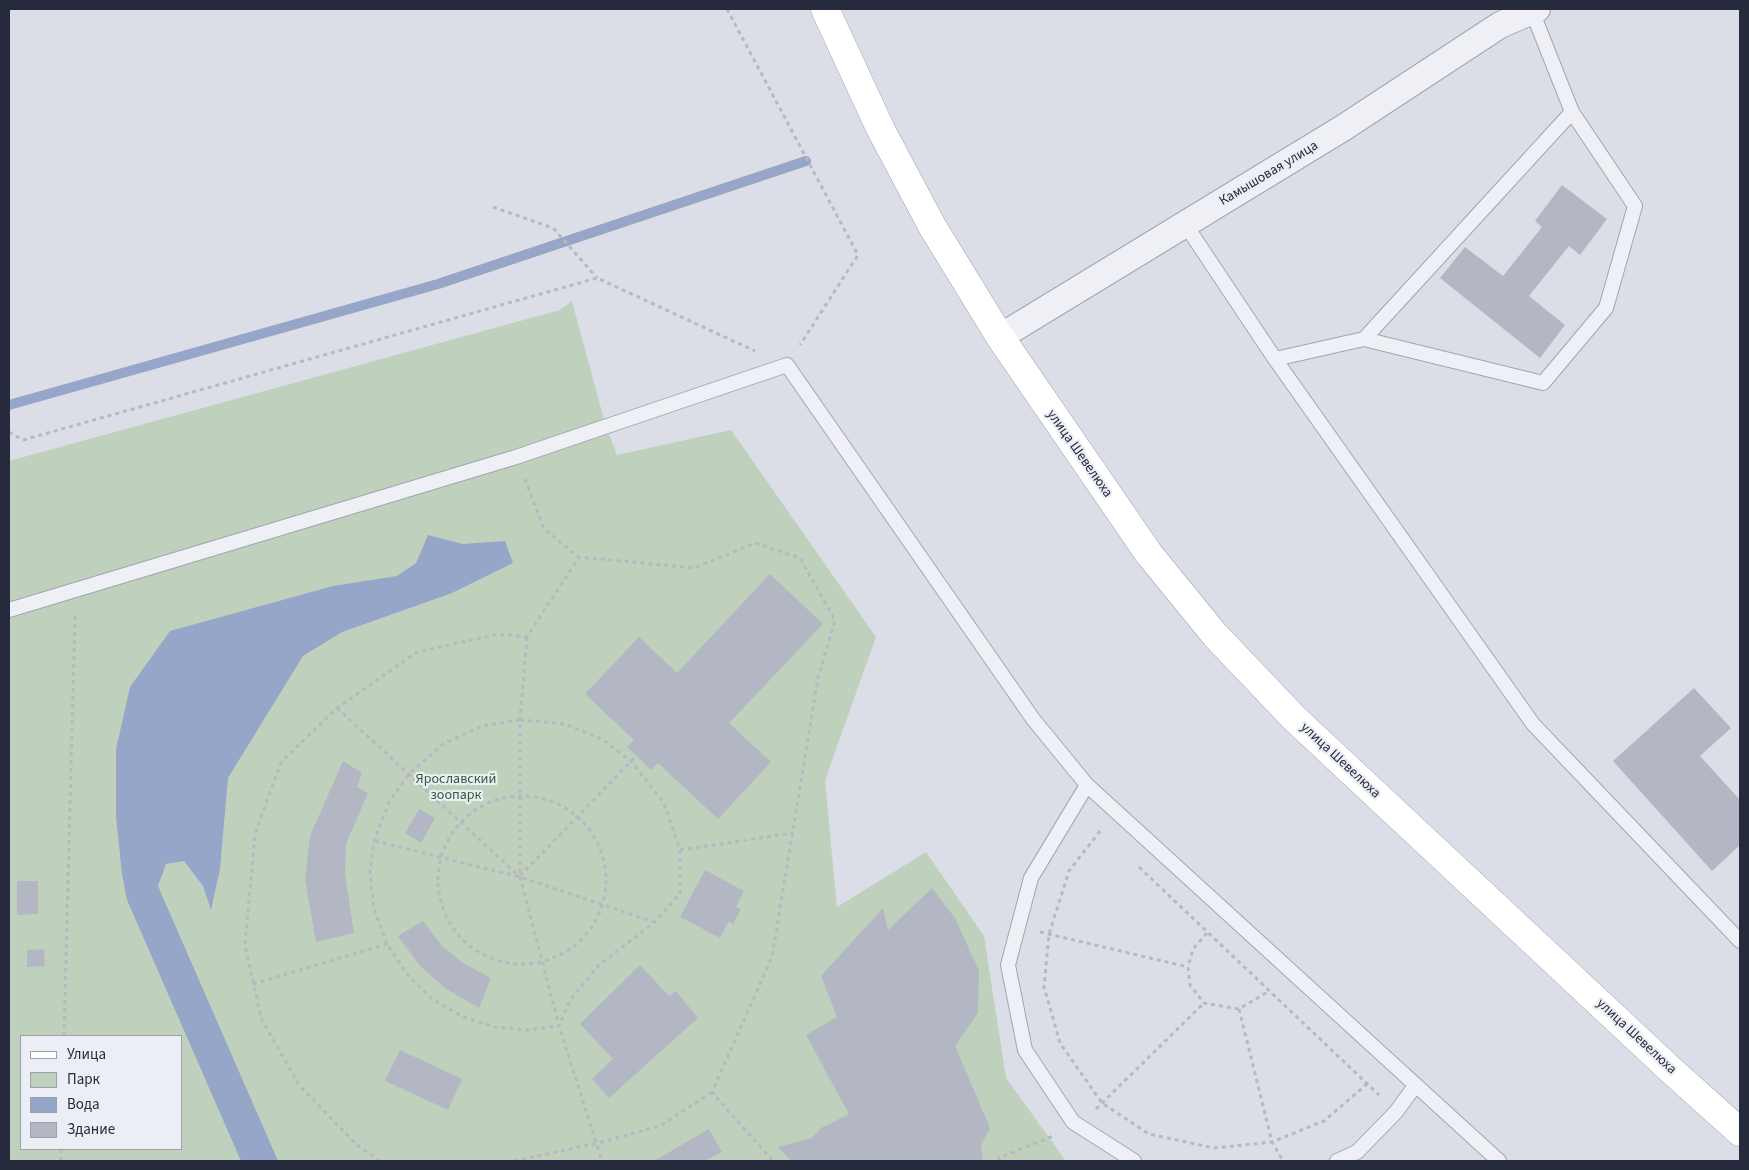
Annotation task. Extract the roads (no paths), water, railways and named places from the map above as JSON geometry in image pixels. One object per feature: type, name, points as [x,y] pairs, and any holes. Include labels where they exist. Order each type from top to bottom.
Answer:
[{"type":"main road","name":"улица Шевелюха","points":[[824,9],[881,130],[932,226],[1000,338],[1149,554],[1215,635],[1301,724],[1672,1071],[1740,1132]]},
{"type":"street","name":"Камышовая улица","points":[[1000,338],[1343,128],[1500,25],[1534,10]]},
{"type":"lane","points":[[1275,359],[1364,339],[1543,383],[1606,308],[1635,206],[1572,112],[1534,10]]},
{"type":"lane","points":[[1364,339],[1572,112]]},
{"type":"lane","points":[[1185,224],[1275,359],[1533,724],[1740,941]]},
{"type":"lane","points":[[9,610],[516,457],[786,366],[1033,719],[1088,785],[1499,1161]]},
{"type":"lane","points":[[1088,785],[1031,878],[1008,965],[1025,1050],[1078,1126],[1134,1161]]},
{"type":"lane","points":[[1337,1161],[1357,1152],[1396,1112],[1415,1086]]},
{"type":"water","points":[[428,535],[463,544],[505,541],[513,563],[452,593],[342,632],[303,656],[228,778],[220,869],[211,910],[203,886],[184,861],[166,864],[158,886],[278,1161],[241,1161],[127,900],[122,874],[116,817],[116,749],[130,687],[170,631],[333,586],[397,576],[416,563]]},
{"type":"waterway","points":[[9,405],[438,284],[806,161]]},
{"type":"park label","name":"Ярославский зоопарк","points":[[456,788]]}]
